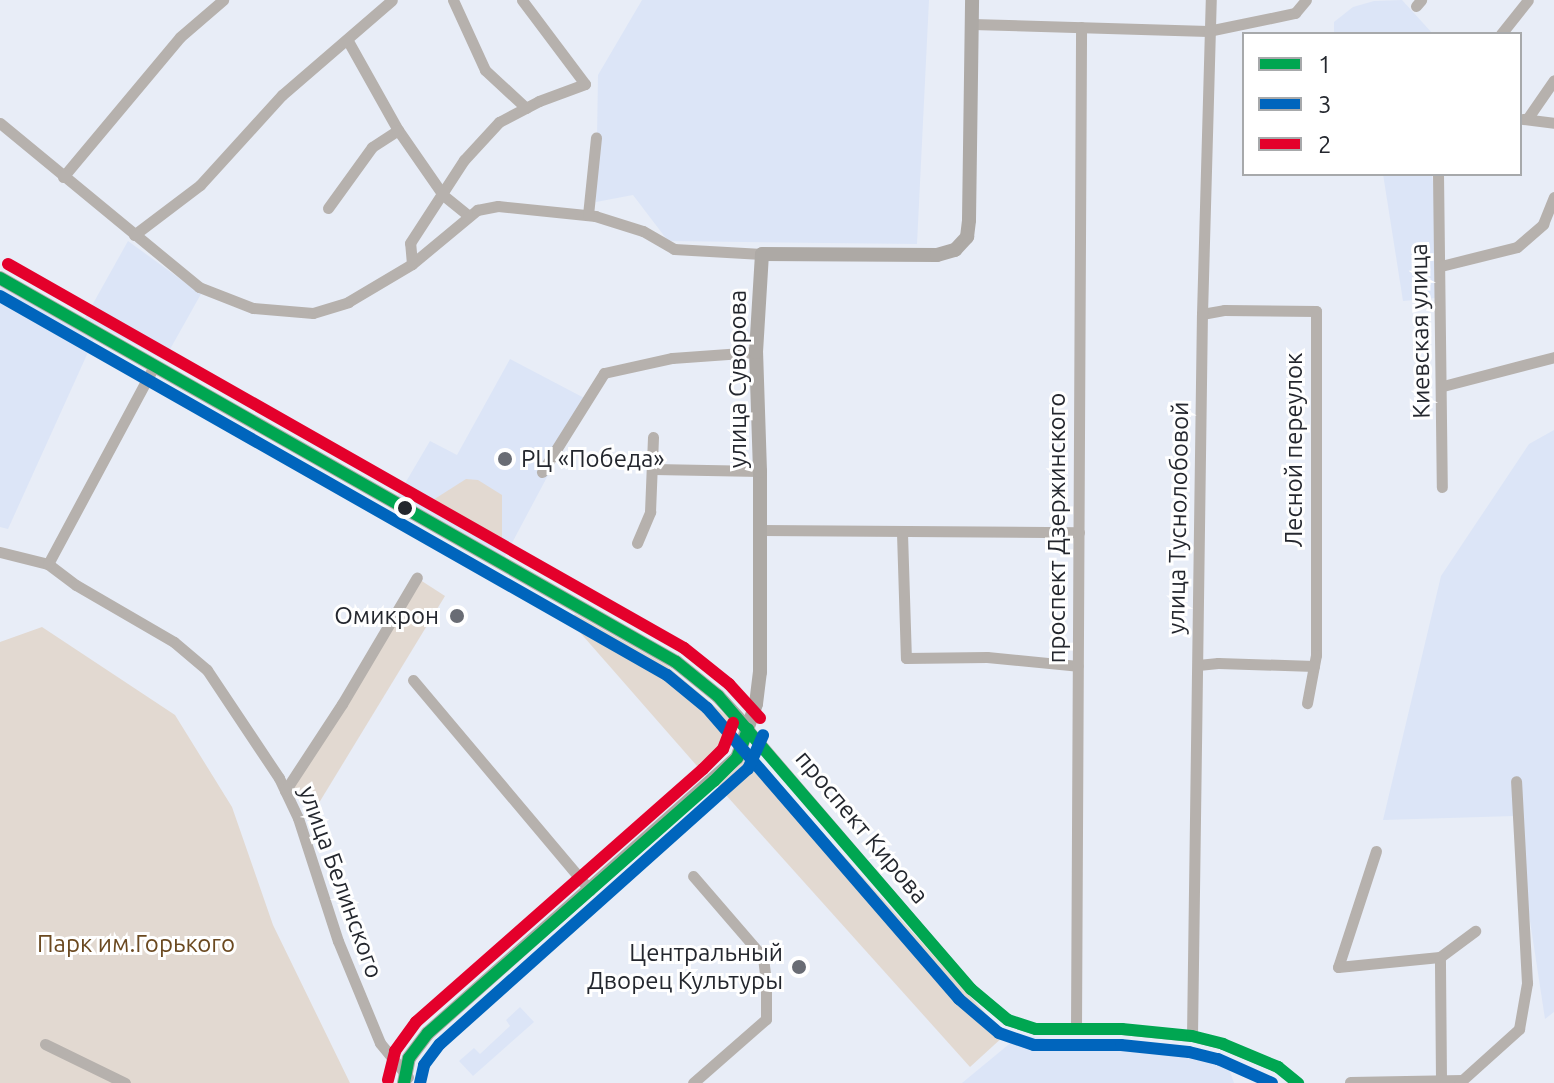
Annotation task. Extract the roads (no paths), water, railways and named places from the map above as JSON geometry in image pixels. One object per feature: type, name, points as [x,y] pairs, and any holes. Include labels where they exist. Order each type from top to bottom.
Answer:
[{"type":"main road","points":[[762,254],[937,255],[955,250],[967,237],[972,0]]},
{"type":"main road","name":"улица Суворова","points":[[590,890],[737,758],[748,729],[760,672],[760,471],[756,352],[762,254]]},
{"type":"main road","name":"проспект Кирова","points":[[0,278],[676,662],[718,696],[748,729]]},
{"type":"main road","points":[[406,1079],[416,1046],[428,1033],[590,890]]},
{"type":"street","points":[[63,177],[180,37],[223,0]]},
{"type":"street","points":[[134,235],[200,185],[282,95],[392,0]]},
{"type":"street","points":[[453,0],[485,70],[526,108]]},
{"type":"street","points":[[412,264],[410,243],[464,160],[499,122],[585,84],[522,0]]},
{"type":"street","name":"улица Туснолобовой","points":[[1192,1036],[1202,314],[1211,0]]},
{"type":"street","points":[[972,24],[1208,31],[1295,13],[1306,0]]},
{"type":"street","points":[[1503,32],[1528,0]]},
{"type":"street","name":"проспект Дзержинского","points":[[1076,1029],[1081,27]]},
{"type":"street","points":[[348,41],[398,130],[443,195],[469,216]]},
{"type":"street","points":[[1554,80],[1524,119],[1554,123]]},
{"type":"street","points":[[0,123],[199,287],[253,308],[281,312],[331,309],[412,264],[469,216],[498,206],[588,215],[623,223],[674,249],[762,254]]},
{"type":"street","points":[[328,208],[372,147],[398,130]]},
{"type":"street","points":[[588,215],[596,137]]},
{"type":"street","name":"Киевская улица","points":[[1438,176],[1442,487]]},
{"type":"street","points":[[1441,266],[1517,247],[1543,224],[1554,197]]},
{"type":"street","name":"Лесной переулок","points":[[1202,314],[1224,310],[1316,311],[1314,666],[1307,703]]},
{"type":"street","points":[[542,472],[604,373],[672,358],[756,352]]},
{"type":"street","points":[[1443,386],[1554,357]]},
{"type":"street","points":[[0,552],[48,564],[154,366]]},
{"type":"street","points":[[637,543],[650,512],[653,437]]},
{"type":"street","points":[[654,469],[760,471]]},
{"type":"street","points":[[758,530],[1079,532]]},
{"type":"street","points":[[902,533],[906,658],[987,657],[1078,666]]},
{"type":"street","name":"улица Белинского","points":[[48,564],[76,585],[174,642],[207,670],[285,791],[368,1017],[380,1043],[406,1079]]},
{"type":"street","points":[[285,791],[342,704],[417,577]]},
{"type":"street","points":[[1198,665],[1314,666]]},
{"type":"street","points":[[413,680],[590,890]]},
{"type":"street","name":"проспект Кирова","points":[[748,729],[971,989],[1008,1020],[1036,1029],[1192,1036],[1223,1044],[1278,1067],[1298,1083]]},
{"type":"street","points":[[1350,1082],[1460,1081],[1519,1029],[1527,983],[1516,781]]},
{"type":"street","points":[[1376,851],[1338,967],[1440,957],[1475,931]]},
{"type":"street","points":[[693,876],[763,957],[766,1019],[693,1083]]},
{"type":"street","points":[[1440,957],[1441,1080]]},
{"type":"street","points":[[45,1044],[125,1083]]},
{"type":"place","name":"РЦ «Победа»","points":[[505,459]]},
{"type":"place","name":"Омикрон","points":[[457,616]]},
{"type":"place","name":"Центральный Дворец Культуры","points":[[799,967]]},
{"type":"park label","name":"Парк им.Горького","points":[[136,944]]}]
